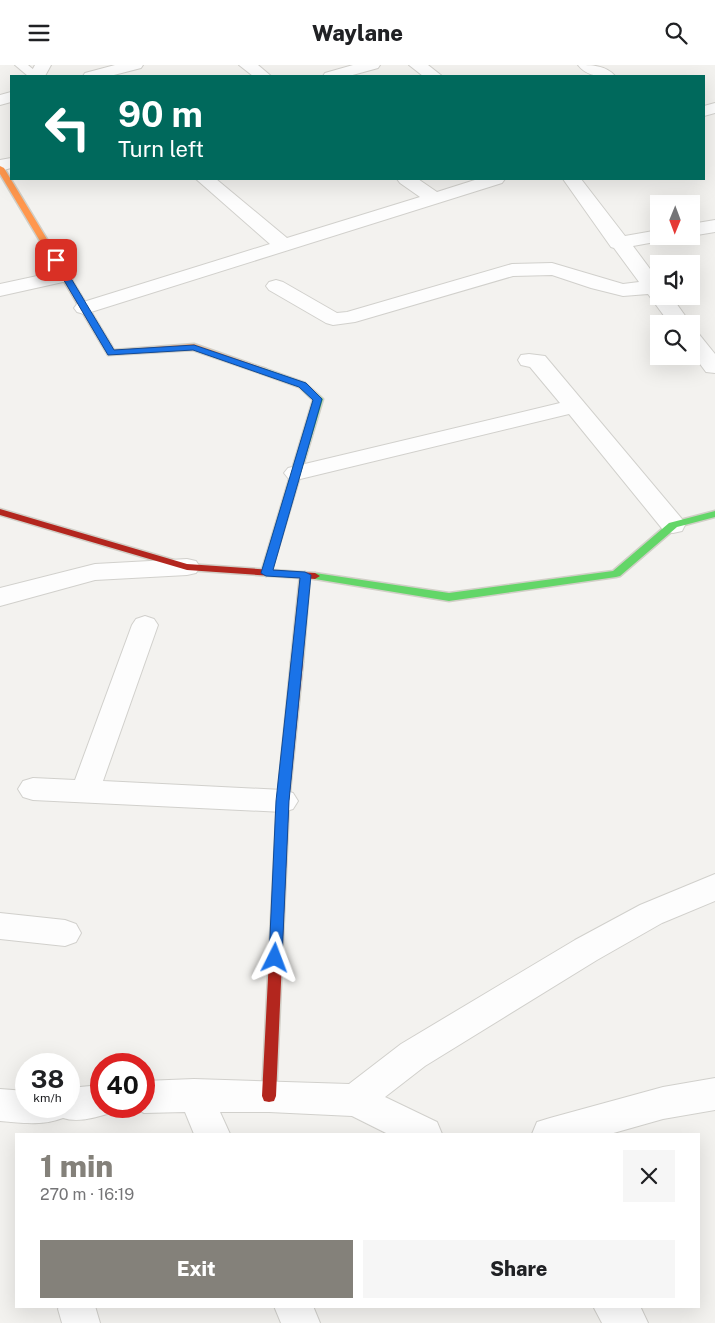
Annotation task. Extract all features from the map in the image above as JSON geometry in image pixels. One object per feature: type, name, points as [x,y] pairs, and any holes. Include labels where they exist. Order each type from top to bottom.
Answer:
[{"type":"street","points":[[96,75],[135,65]]},
{"type":"street","points":[[247,65],[262,75]]},
{"type":"street","points":[[335,75],[372,65]]},
{"type":"street","points":[[417,65],[432,75]]},
{"type":"street","points":[[586,65],[604,75]]},
{"type":"street","points":[[0,167],[111,353],[194,347],[302,385],[318,399],[266,573]]},
{"type":"street","points":[[206,180],[284,245]]},
{"type":"street","points":[[407,180],[435,199]]},
{"type":"street","points":[[84,308],[493,180]]},
{"type":"street","points":[[573,180],[650,284]]},
{"type":"street","points":[[700,228],[715,226]]},
{"type":"street","points":[[618,243],[650,238]]},
{"type":"street","points":[[276,286],[333,319],[348,318],[512,270],[552,269],[623,290],[650,292]]},
{"type":"street","points":[[0,290],[65,276]]},
{"type":"street","points":[[666,305],[674,315]]},
{"type":"street","points":[[700,349],[714,367]]},
{"type":"street","points":[[529,360],[537,361],[673,525]]},
{"type":"street","points":[[296,473],[574,406]]},
{"type":"street","points":[[0,512],[187,567]]},
{"type":"street","points":[[0,597],[95,572],[187,567],[305,575],[448,597],[616,574],[673,525],[715,514]]},
{"type":"street","points":[[269,1096],[282,801],[305,575]]},
{"type":"street","points":[[85,791],[145,625]]},
{"type":"street","points":[[33,789],[282,801]]},
{"type":"street","points":[[354,1100],[413,1055],[586,950],[651,913],[715,887]]},
{"type":"street","points":[[0,926],[65,933]]},
{"type":"street","points":[[194,1095],[212,1133]]},
{"type":"street","points":[[554,1133],[663,1103],[715,1095]]},
{"type":"street","points":[[155,1097],[269,1096],[354,1100],[422,1133]]},
{"type":"street","points":[[0,1105],[15,1106]]},
{"type":"street","points":[[294,1308],[301,1323]]},
{"type":"street","points":[[614,1308],[629,1323]]},
{"type":"lane","points":[[21,65],[35,75]]},
{"type":"traffic: fast","points":[[263,371],[302,385],[318,399],[266,573]]},
{"type":"traffic: fast","points":[[315,576],[449,597],[616,574],[673,525],[715,514]]},
{"type":"traffic: slow","points":[[0,168],[111,353],[194,347],[263,371]]},
{"type":"traffic: slow","points":[[297,662],[305,575]]},
{"type":"traffic: jam","points":[[0,512],[187,567],[315,576]]},
{"type":"traffic: jam","points":[[269,1096],[283,801],[297,662]]},
{"type":"route","points":[[56,260],[111,353],[194,347],[302,385],[318,399],[266,573],[305,575],[282,801],[275,958]]}]
